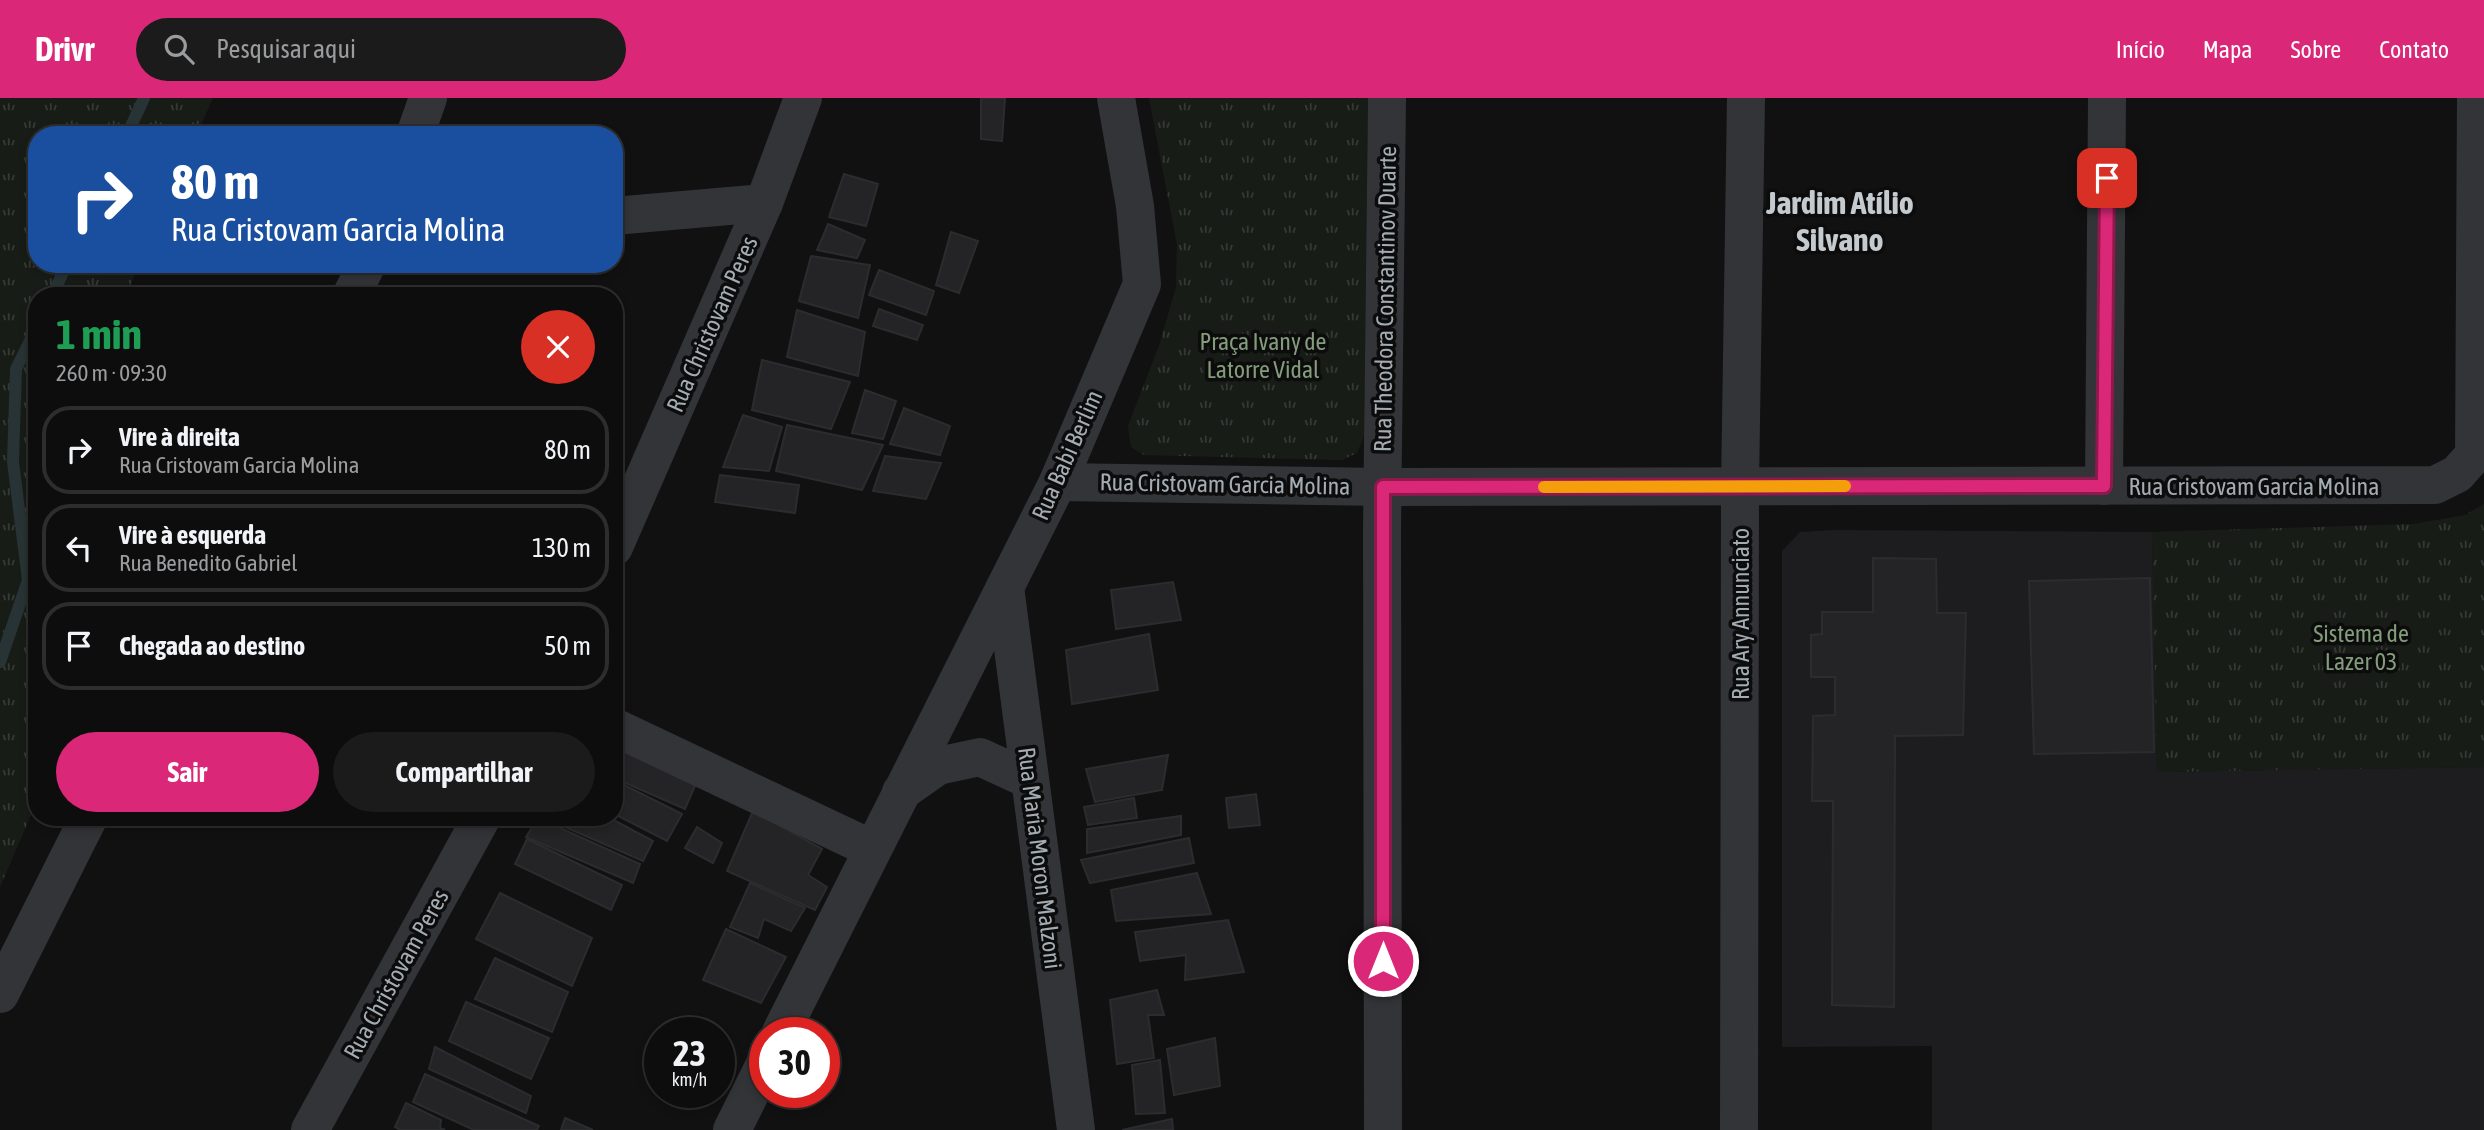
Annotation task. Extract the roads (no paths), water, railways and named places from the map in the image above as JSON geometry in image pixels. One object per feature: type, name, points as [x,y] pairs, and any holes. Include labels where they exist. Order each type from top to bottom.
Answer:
[{"type":"street","points":[[418,126],[428,98]]},
{"type":"street","name":"Rua Christovam Peres","points":[[623,526],[764,203],[803,98]]},
{"type":"street","name":"Rua Babi Berlim","points":[[788,1017],[1058,482],[1142,284],[1135,206],[1116,98]]},
{"type":"street","name":"Rua Theodora Constantinov Duarte","points":[[1383,1130],[1383,487],[1387,98]]},
{"type":"street","name":"Rua Ary Annunciato","points":[[1739,1130],[1740,486],[1746,98]]},
{"type":"street","points":[[2104,486],[2107,98]]},
{"type":"street","name":"Rua Cristovam Garcia Molina","points":[[1058,482],[1383,487],[2435,485],[2457,474],[2474,455],[2476,98]]},
{"type":"street","points":[[623,215],[764,203]]},
{"type":"street","name":"Rua Maria Moron Malzoni","points":[[1005,587],[1076,1130]]},
{"type":"street","points":[[623,731],[872,849]]},
{"type":"street","name":"Rua Babi Berlim","points":[[901,792],[938,766],[980,757],[1030,780]]},
{"type":"street","points":[[0,994],[84,826]]},
{"type":"street","name":"Rua Christovam Peres","points":[[310,1130],[477,826]]},
{"type":"street","points":[[732,1130],[749,1097]]},
{"type":"waterway","points":[[131,126],[144,98]]},
{"type":"waterway","points":[[56,287],[63,273]]},
{"type":"waterway","points":[[28,345],[16,369],[13,462],[28,580]]},
{"type":"waterway","points":[[0,662],[28,580]]},
{"type":"district","name":"Jardim Atílio Silvano","points":[[1840,220]]},
{"type":"park label","name":"Praça Ivany de Latorre Vidal","points":[[1263,355]]},
{"type":"park label","name":"Sistema de Lazer 03","points":[[2361,647]]}]
